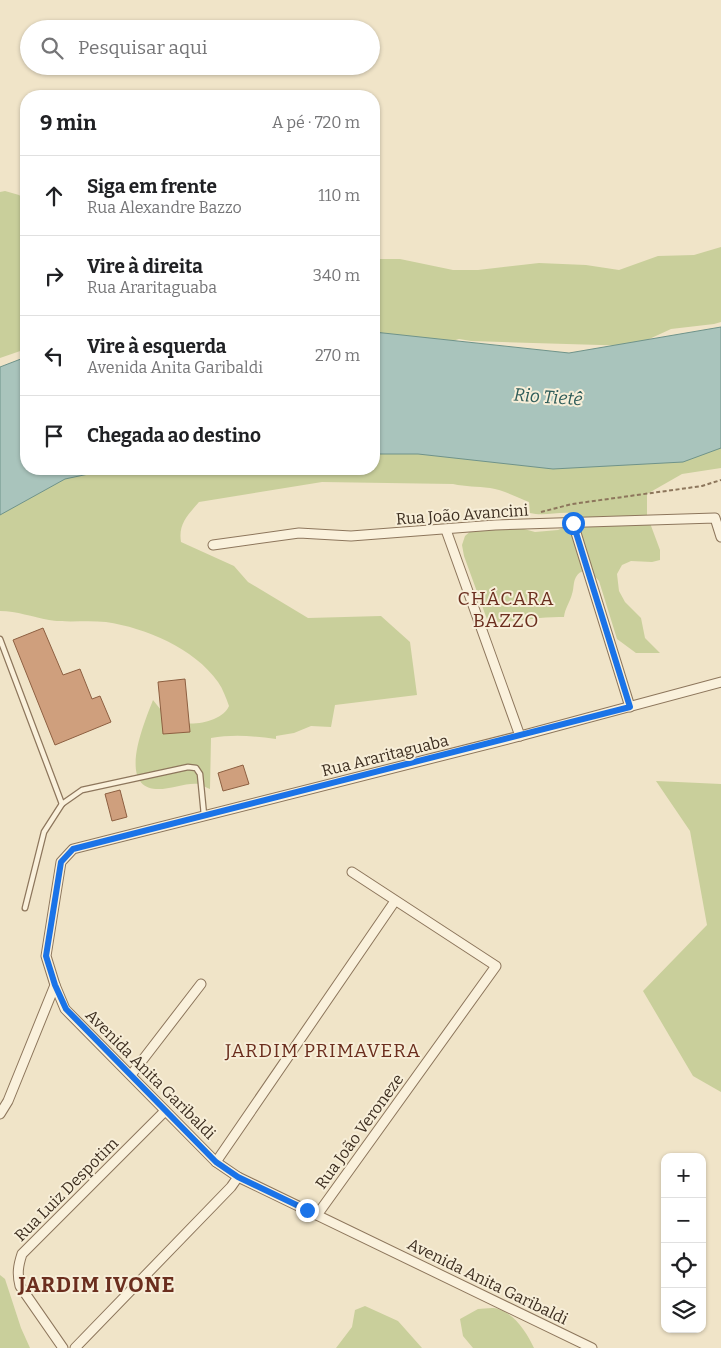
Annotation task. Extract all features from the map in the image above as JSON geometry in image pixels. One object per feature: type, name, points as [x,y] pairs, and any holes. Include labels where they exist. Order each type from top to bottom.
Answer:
[{"type":"street","name":"Rua João Avancini","points":[[213,545],[299,533],[351,536],[495,525],[715,518],[721,538]]},
{"type":"street","points":[[573,523],[630,707]]},
{"type":"street","points":[[446,530],[520,736]]},
{"type":"street","name":"Rua Araritaguaba","points":[[61,862],[73,849],[520,736],[721,682]]},
{"type":"street","name":"Avenida Anita Garibaldi","points":[[61,862],[46,956],[55,985],[66,1009],[216,1162],[238,1177],[592,1348]]},
{"type":"street","points":[[216,1162],[395,901],[352,872]]},
{"type":"street","name":"Rua João Veroneze","points":[[317,1215],[496,966],[395,901]]},
{"type":"street","points":[[131,1075],[201,984]]},
{"type":"street","points":[[0,1114],[8,1101],[55,985]]},
{"type":"street","name":"Rua Luiz Despotim","points":[[63,1348],[20,1286],[18,1270],[22,1254],[166,1111]]},
{"type":"street","points":[[76,1348],[232,1188],[238,1177]]},
{"type":"lane","points":[[0,639],[62,804]]},
{"type":"lane","points":[[25,908],[44,832],[62,804],[82,790],[188,767],[196,768],[200,774],[204,816]]},
{"type":"path","points":[[534,514],[572,504],[702,486],[721,480]]},
{"type":"green space","points":[[5,191],[20,196],[20,351],[0,358],[0,192]]},
{"type":"green space","points":[[721,247],[721,322],[671,329],[634,346],[471,341],[459,339],[446,343],[380,336],[380,259],[400,259],[453,270],[478,270],[539,263],[586,265],[619,270],[658,256],[694,255]]},
{"type":"green space","points":[[721,407],[721,468],[682,474],[647,494],[647,515],[660,550],[660,560],[652,562],[631,561],[622,565],[617,574],[619,591],[625,602],[641,618],[645,638],[660,653],[636,653],[617,639],[599,581],[588,572],[581,572],[575,579],[573,592],[564,617],[488,622],[464,556],[462,545],[465,536],[473,529],[513,526],[535,532],[558,530],[577,522],[580,518],[577,514],[530,513],[529,502],[505,492],[490,488],[453,484],[322,482],[199,502],[182,525],[181,542],[234,566],[248,582],[308,618],[381,616],[410,642],[417,695],[335,705],[331,727],[311,726],[294,733],[276,736],[276,739],[243,736],[211,738],[210,789],[199,784],[161,789],[144,785],[138,776],[136,765],[137,750],[153,700],[169,718],[193,724],[219,717],[225,712],[229,706],[223,691],[208,670],[196,659],[168,641],[137,629],[99,621],[56,621],[0,611],[0,493],[30,475],[380,475],[380,429]]},
{"type":"green space","points":[[656,781],[721,784],[721,1092],[693,1076],[643,991],[707,925],[690,831]]},
{"type":"green space","points":[[0,1275],[5,1279],[21,1328],[30,1348],[0,1348]]},
{"type":"green space","points":[[365,1306],[398,1321],[422,1348],[336,1348],[352,1327],[355,1310]]},
{"type":"green space","points":[[496,1308],[510,1315],[524,1330],[534,1348],[473,1348],[463,1336],[460,1319],[478,1309]]},
{"type":"water","name":"Rio Tietê","points":[[721,327],[721,448],[683,462],[553,469],[418,454],[380,454],[380,333],[569,353]]},
{"type":"water","points":[[20,359],[20,475],[84,475],[65,479],[0,515],[0,367]]},
{"type":"building","points":[[43,628],[63,675],[80,669],[92,699],[100,696],[111,722],[55,745],[13,640]]},
{"type":"building","points":[[185,679],[190,732],[163,734],[158,682]]},
{"type":"building","points":[[243,765],[249,784],[223,791],[218,773]]},
{"type":"building","points":[[120,790],[127,817],[112,821],[105,794]]},
{"type":"district","name":"CHÁCARA BAZZO","points":[[506,609]]},
{"type":"district","name":"JARDIM PRIMAVERA","points":[[323,1050]]},
{"type":"district","name":"JARDIM IVONE","points":[[97,1285]]},
{"type":"route","points":[[307,1210],[238,1177],[216,1162],[66,1009],[55,985],[46,956],[61,862],[73,849],[630,707],[573,523]]}]
